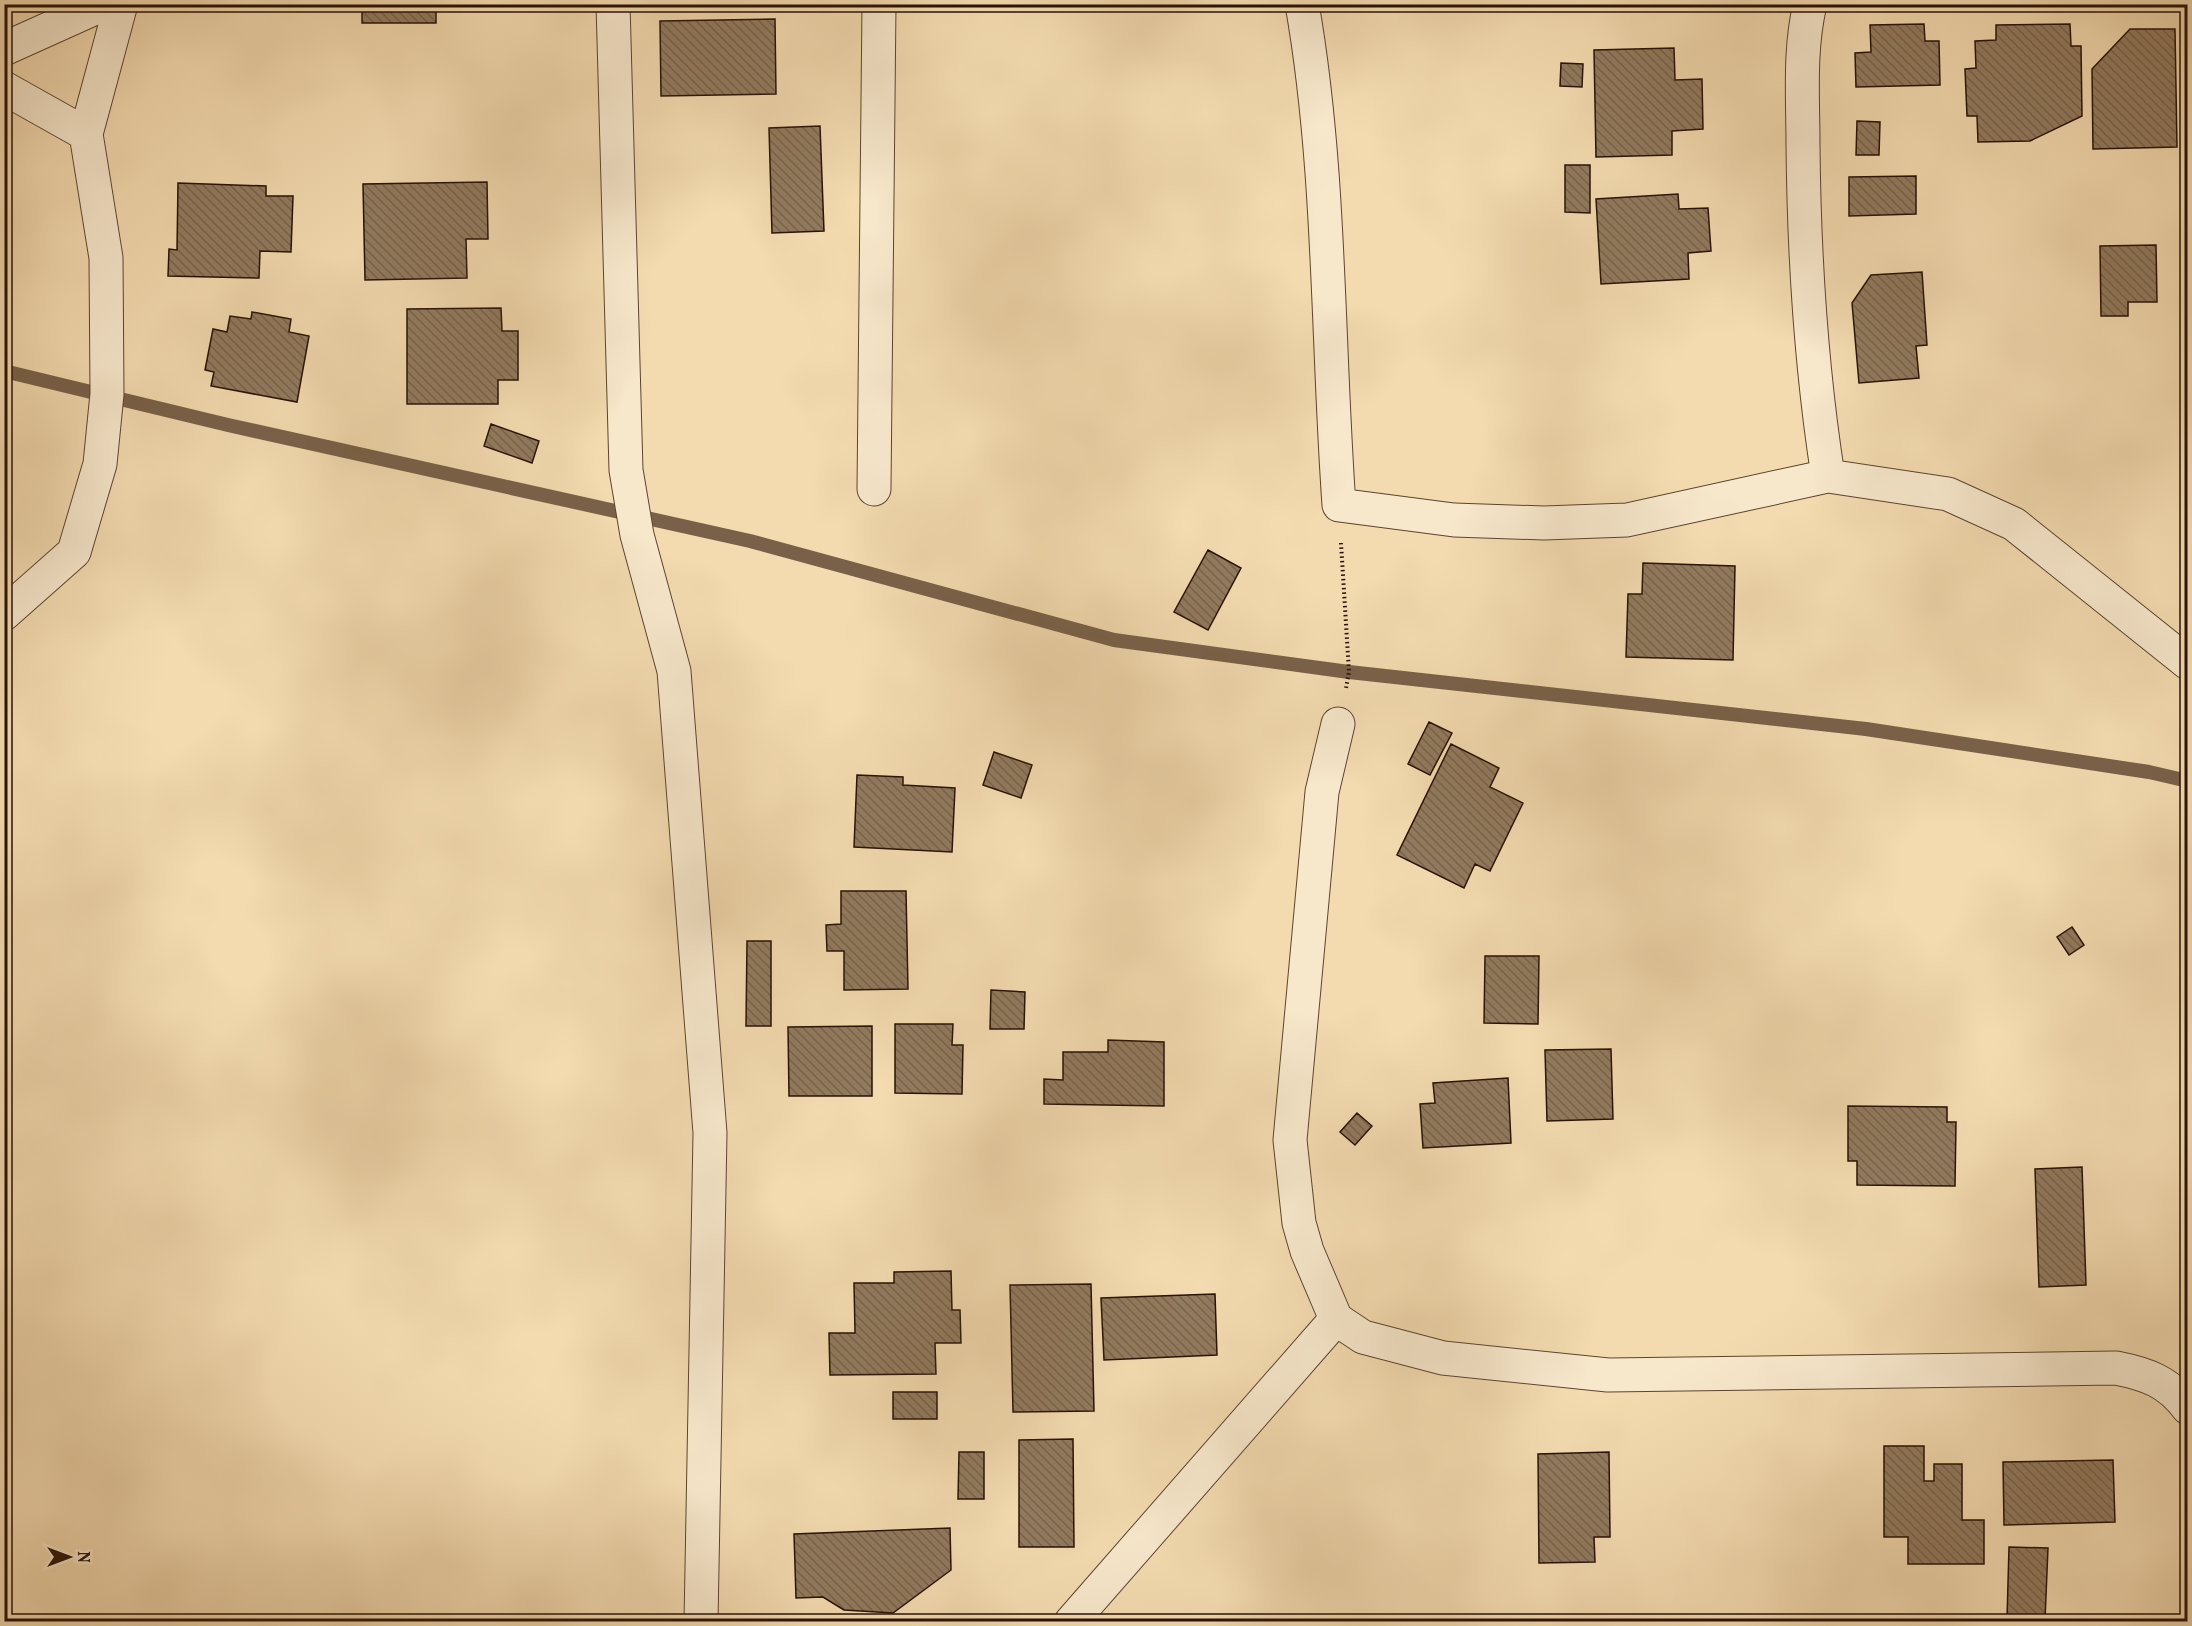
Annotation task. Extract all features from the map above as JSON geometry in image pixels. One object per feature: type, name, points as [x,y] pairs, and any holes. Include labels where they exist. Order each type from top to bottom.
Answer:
[{"type":"street","points":[[4,49],[104,4]]},
{"type":"street","points":[[4,614],[74,552],[100,464],[107,394],[106,258],[86,134],[121,4]]},
{"type":"street","points":[[613,4],[626,470],[637,535],[674,671],[710,1133],[701,1622]]},
{"type":"street","points":[[874,489],[879,4]]},
{"type":"street","points":[[1302,4],[1312,63],[1324,187],[1339,505],[1454,520],[1544,523],[1627,520],[1828,476],[1948,494],[2014,524],[2187,663]]},
{"type":"street","points":[[1809,4],[1802,46],[1804,201],[1817,404],[1828,476]]},
{"type":"street","points":[[4,88],[86,134]]},
{"type":"street","points":[[1338,724],[1322,792],[1290,1140],[1299,1223],[1307,1251],[1336,1319],[1363,1337],[1443,1358],[1608,1375],[2116,1368],[2141,1373],[2176,1392],[2187,1408]]},
{"type":"street","points":[[1071,1622],[1336,1319]]},
{"type":"path","points":[[1338,724],[1349,672],[1339,505]]},
{"type":"building","points":[[362,4],[436,4],[436,23],[362,23]]},
{"type":"building","points":[[775,19],[776,94],[661,96],[660,21]]},
{"type":"building","points":[[1924,24],[1925,41],[1939,41],[1940,85],[1856,87],[1855,53],[1871,52],[1870,25]]},
{"type":"building","points":[[2070,24],[2071,46],[2081,46],[2082,116],[2030,141],[1978,142],[1977,116],[1967,116],[1965,69],[1976,68],[1975,41],[1996,40],[1996,25]]},
{"type":"building","points":[[2130,29],[2175,29],[2177,147],[2093,149],[2092,69]]},
{"type":"building","points":[[1674,48],[1675,80],[1702,79],[1703,129],[1672,131],[1672,155],[1596,157],[1594,50]]},
{"type":"building","points":[[1561,63],[1583,64],[1582,87],[1560,86]]},
{"type":"building","points":[[1857,121],[1880,122],[1879,155],[1856,155]]},
{"type":"building","points":[[820,126],[824,231],[772,233],[769,128]]},
{"type":"building","points":[[1565,165],[1590,165],[1590,213],[1565,212]]},
{"type":"building","points":[[1916,176],[1916,214],[1849,216],[1849,177]]},
{"type":"building","points":[[487,182],[488,239],[466,239],[467,278],[365,280],[363,184]]},
{"type":"building","points":[[178,183],[266,186],[266,196],[293,196],[291,252],[260,251],[259,278],[168,276],[169,249],[177,250]]},
{"type":"building","points":[[1678,194],[1679,209],[1708,208],[1711,251],[1688,253],[1689,279],[1601,284],[1596,199]]},
{"type":"building","points":[[2156,245],[2157,302],[2128,302],[2128,316],[2101,316],[2100,246]]},
{"type":"building","points":[[1922,272],[1927,345],[1916,346],[1919,378],[1859,383],[1852,303],[1871,275]]},
{"type":"building","points":[[501,308],[502,331],[518,331],[518,380],[498,380],[498,404],[407,404],[407,309]]},
{"type":"building","points":[[252,312],[291,319],[289,332],[309,336],[297,402],[211,386],[214,372],[205,370],[213,329],[227,332],[230,316],[251,319]]},
{"type":"building","points":[[491,424],[539,441],[532,463],[484,446]]},
{"type":"building","points":[[1208,550],[1241,568],[1208,630],[1174,612]]},
{"type":"building","points":[[1643,563],[1735,566],[1733,660],[1626,657],[1628,594],[1642,594]]},
{"type":"building","points":[[1429,722],[1452,733],[1430,775],[1408,764]]},
{"type":"building","points":[[1451,744],[1499,768],[1490,787],[1523,803],[1490,871],[1475,864],[1464,888],[1397,855]]},
{"type":"building","points":[[994,752],[1032,765],[1021,798],[983,785]]},
{"type":"building","points":[[857,775],[903,777],[903,785],[955,788],[952,852],[854,847]]},
{"type":"building","points":[[841,891],[906,891],[908,989],[844,990],[844,951],[827,951],[826,925],[841,924]]},
{"type":"building","points":[[2072,927],[2084,945],[2069,955],[2057,937]]},
{"type":"building","points":[[747,941],[771,941],[771,1026],[746,1026]]},
{"type":"building","points":[[1485,956],[1539,956],[1538,1024],[1484,1023]]},
{"type":"building","points":[[991,990],[1025,992],[1024,1029],[990,1029]]},
{"type":"building","points":[[895,1024],[953,1024],[952,1045],[963,1045],[962,1094],[895,1093]]},
{"type":"building","points":[[872,1026],[872,1096],[789,1096],[788,1027]]},
{"type":"building","points":[[1108,1040],[1164,1042],[1164,1106],[1044,1104],[1044,1079],[1063,1080],[1063,1052],[1108,1052]]},
{"type":"building","points":[[1611,1049],[1613,1119],[1547,1121],[1545,1050]]},
{"type":"building","points":[[1508,1078],[1511,1143],[1423,1148],[1420,1104],[1435,1103],[1433,1083]]},
{"type":"building","points":[[1848,1106],[1947,1107],[1947,1122],[1956,1122],[1955,1186],[1857,1185],[1857,1161],[1848,1161]]},
{"type":"building","points":[[1357,1113],[1372,1126],[1355,1145],[1340,1132]]},
{"type":"building","points":[[2082,1167],[2086,1285],[2039,1287],[2035,1169]]},
{"type":"building","points":[[951,1271],[952,1310],[960,1310],[961,1343],[935,1343],[936,1374],[830,1375],[829,1333],[855,1333],[854,1283],[894,1283],[894,1272]]},
{"type":"building","points":[[1091,1284],[1094,1411],[1013,1412],[1010,1285]]},
{"type":"building","points":[[1215,1294],[1217,1355],[1104,1360],[1101,1298]]},
{"type":"building","points":[[893,1392],[937,1392],[937,1419],[893,1419]]},
{"type":"building","points":[[1073,1439],[1074,1547],[1019,1547],[1019,1440]]},
{"type":"building","points":[[1884,1446],[1924,1446],[1924,1481],[1934,1481],[1934,1464],[1962,1464],[1962,1520],[1984,1520],[1984,1564],[1908,1564],[1908,1537],[1884,1537]]},
{"type":"building","points":[[959,1452],[984,1452],[984,1499],[958,1499]]},
{"type":"building","points":[[1609,1452],[1610,1537],[1594,1537],[1595,1562],[1539,1563],[1538,1454]]},
{"type":"building","points":[[2113,1460],[2115,1522],[2004,1525],[2003,1462]]},
{"type":"building","points":[[950,1528],[951,1570],[893,1613],[844,1610],[823,1597],[796,1598],[794,1534]]},
{"type":"building","points":[[2009,1547],[2048,1548],[2045,1620],[2007,1619]]},
{"type":"waterway","points":[[4,371],[228,425],[750,541],[1114,640],[1349,672],[1866,729],[2149,772],[2188,781]]}]
